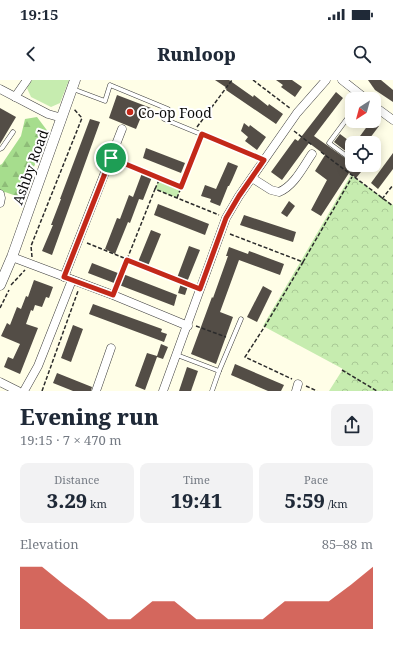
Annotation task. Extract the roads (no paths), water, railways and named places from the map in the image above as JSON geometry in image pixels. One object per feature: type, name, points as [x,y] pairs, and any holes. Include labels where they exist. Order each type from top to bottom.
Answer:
[{"type":"street","points":[[15,97],[27,80]]},
{"type":"street","points":[[164,391],[226,218],[239,196],[297,113],[326,80]]},
{"type":"street","points":[[342,80],[357,92]]},
{"type":"street","name":"Ashby Road","points":[[0,285],[12,257],[74,84]]},
{"type":"street","points":[[0,89],[48,114],[62,118]]},
{"type":"street","points":[[381,111],[393,120]]},
{"type":"street","points":[[24,391],[38,366],[68,278],[78,240],[122,129]]},
{"type":"street","points":[[252,178],[271,190],[278,192],[285,189],[292,182],[312,154]]},
{"type":"street","points":[[0,194],[0,203]]},
{"type":"street","points":[[12,257],[188,324]]},
{"type":"street","points":[[96,391],[111,348]]},
{"type":"street","points":[[1,380],[18,391]]},
{"type":"lane","points":[[74,84],[105,101],[110,86],[168,109],[164,119],[264,160]]},
{"type":"lane","points":[[345,121],[329,143],[345,155]]},
{"type":"lane","points":[[0,149],[13,132]]},
{"type":"lane","points":[[212,391],[241,319]]},
{"type":"lane","points":[[177,355],[219,371]]},
{"type":"place","name":"Co-op Food","points":[[130,112]]}]
